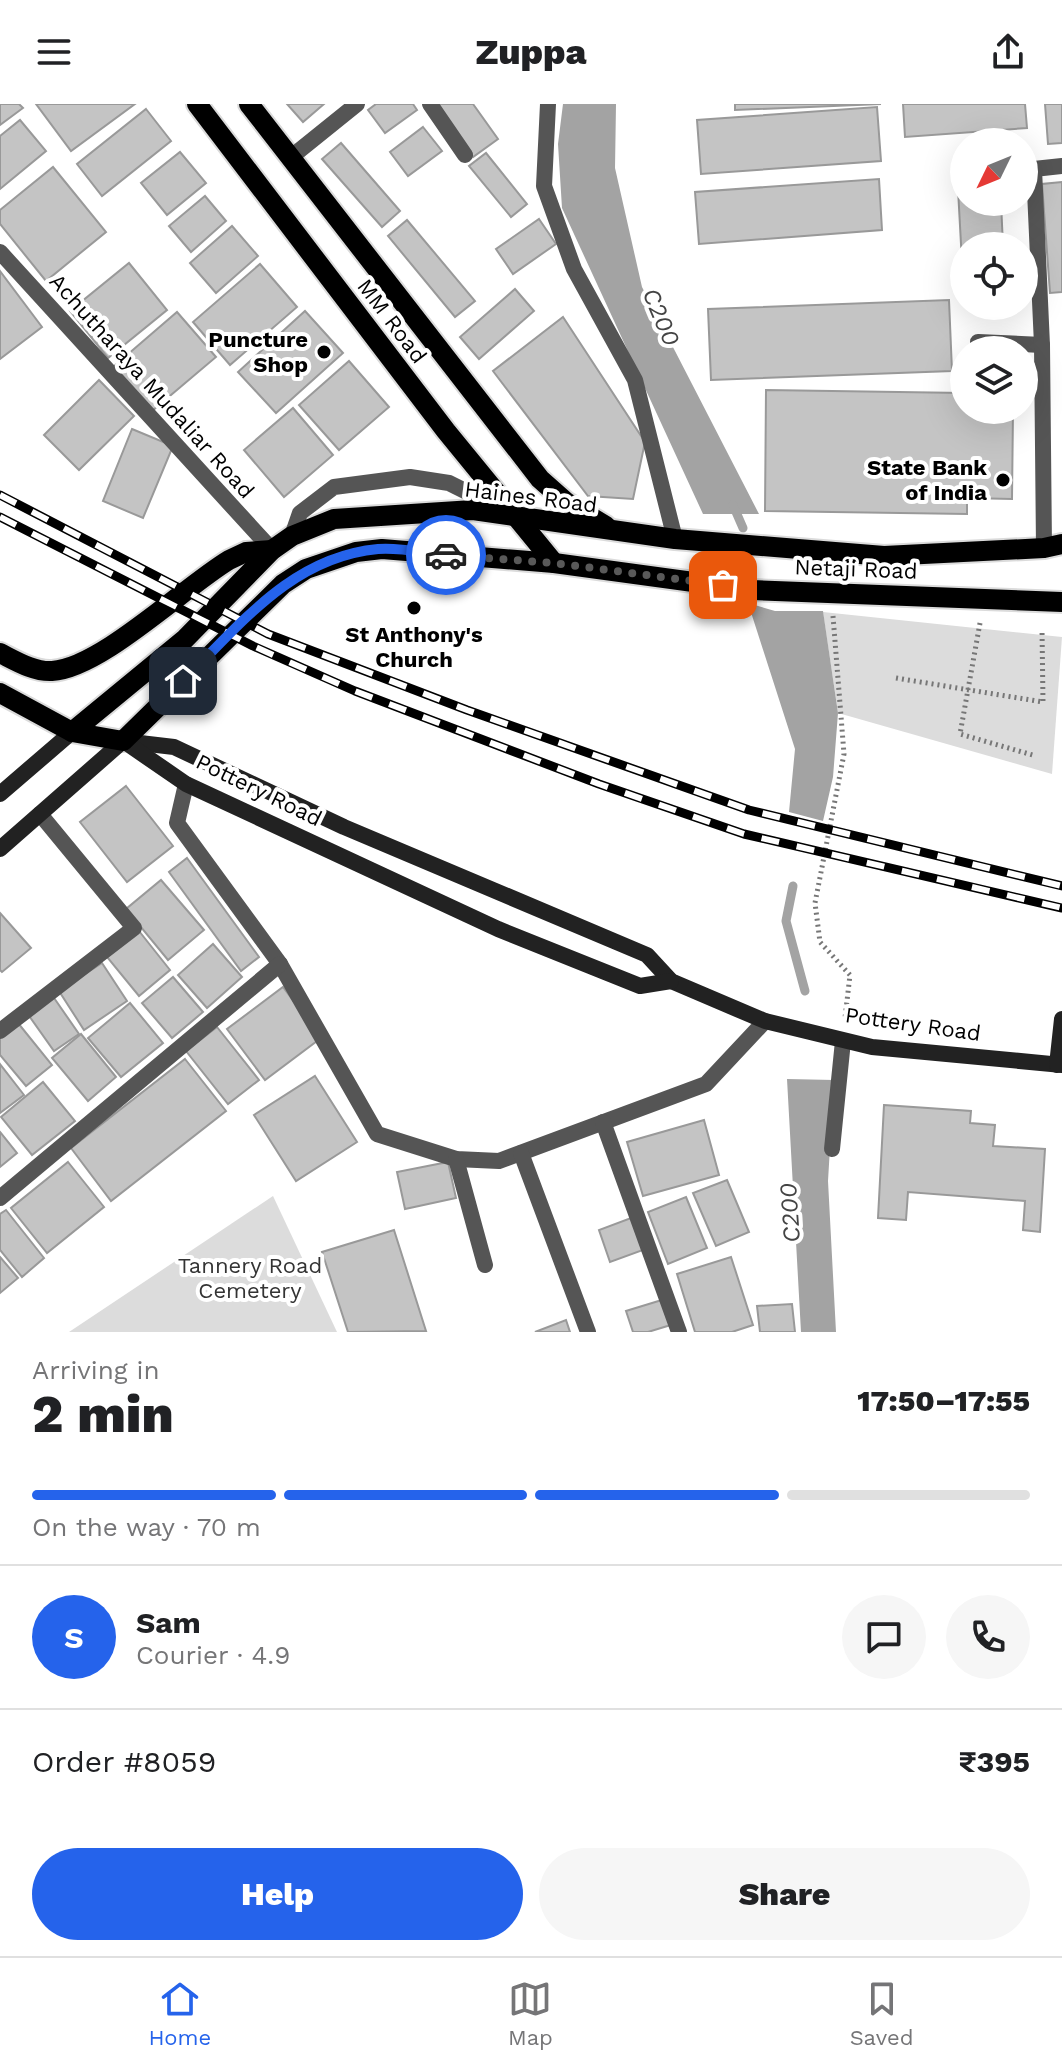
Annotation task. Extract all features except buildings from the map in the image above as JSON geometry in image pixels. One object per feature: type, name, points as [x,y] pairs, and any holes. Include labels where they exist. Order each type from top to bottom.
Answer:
[{"type":"main road","name":"MM Road","points":[[197,104],[446,431],[554,563]]},
{"type":"main road","name":"MM Road","points":[[249,104],[540,479],[566,502],[617,532]]},
{"type":"main road","name":"Haines Road","points":[[72,732],[185,639],[272,550],[292,536],[334,519],[402,512],[473,510],[675,539],[884,556],[1053,546]]},
{"type":"main road","points":[[0,693],[72,732],[123,741],[263,601],[306,569],[330,559],[382,549],[554,563]]},
{"type":"main road","points":[[0,653],[48,672],[78,664],[229,560],[246,552],[272,550]]},
{"type":"main road","name":"Netaji Road","points":[[554,563],[752,590],[1062,602]]},
{"type":"street","points":[[290,158],[357,104]]},
{"type":"street","points":[[430,104],[465,155]]},
{"type":"street","points":[[548,104],[544,186],[574,269],[635,380],[675,539]]},
{"type":"street","points":[[1053,546],[1034,169],[1062,166]]},
{"type":"street","name":"Achutharaya Mudaliar Road","points":[[0,252],[272,550]]},
{"type":"street","points":[[1038,345],[1042,345]]},
{"type":"street","points":[[292,536],[300,513],[334,487],[410,477],[449,483],[518,518]]},
{"type":"street","points":[[0,794],[72,732]]},
{"type":"street","points":[[0,849],[123,741]]},
{"type":"street","name":"Pottery Road","points":[[123,741],[186,784],[498,929],[640,986],[671,981]]},
{"type":"street","name":"Pottery Road","points":[[123,741],[174,747],[344,827],[647,955],[671,981],[765,1021],[872,1047],[1060,1065]]},
{"type":"street","points":[[186,784],[177,823],[280,964],[377,1134],[456,1159],[499,1161],[706,1084],[765,1021]]},
{"type":"street","points":[[0,1031],[134,928],[40,814]]},
{"type":"street","points":[[0,1198],[280,964]]},
{"type":"street","points":[[1060,1065],[1062,1019]]},
{"type":"street","points":[[832,1149],[843,1041]]},
{"type":"street","points":[[603,1122],[679,1332]]},
{"type":"street","points":[[521,1153],[588,1332]]},
{"type":"street","points":[[456,1159],[485,1265]]},
{"type":"path","points":[[831,591],[844,754],[815,903],[820,942],[850,975],[843,1041]]},
{"type":"path","points":[[980,623],[960,734],[1036,756]]},
{"type":"path","points":[[896,678],[1043,702],[1042,629]]},
{"type":"green space","points":[[823,612],[1062,637],[1052,774],[838,713]]},
{"type":"green space","name":"Tannery Road Cemetery","points":[[273,1196],[337,1332],[69,1332]]},
{"type":"shaded area","points":[[563,104],[616,104],[615,168],[642,287],[759,514],[703,514],[562,208],[558,144]]},
{"type":"shaded area","points":[[748,603],[775,611],[823,611],[838,713],[833,777],[823,821],[789,812],[795,749]]},
{"type":"shaded area","points":[[787,1079],[834,1080],[828,1181],[836,1332],[801,1332]]},
{"type":"waterway","name":"C200","points":[[733,505],[743,528]]},
{"type":"waterway","name":"C200","points":[[793,886],[786,921],[805,991]]},
{"type":"railway","points":[[0,495],[268,634],[467,710],[749,810],[1062,886]]},
{"type":"railway","points":[[0,517],[253,646],[355,691],[599,784],[744,834],[1062,908]]},
{"type":"way so far","points":[[446,555],[554,563],[723,585]]},
{"type":"place","name":"Puncture Shop","points":[[324,352]]},
{"type":"place","name":"State Bank of India","points":[[1003,480]]},
{"type":"place","name":"St Anthony's Church","points":[[414,608]]},
{"type":"route","points":[[183,681],[263,601],[306,569],[356,552],[382,549],[446,555]]}]
